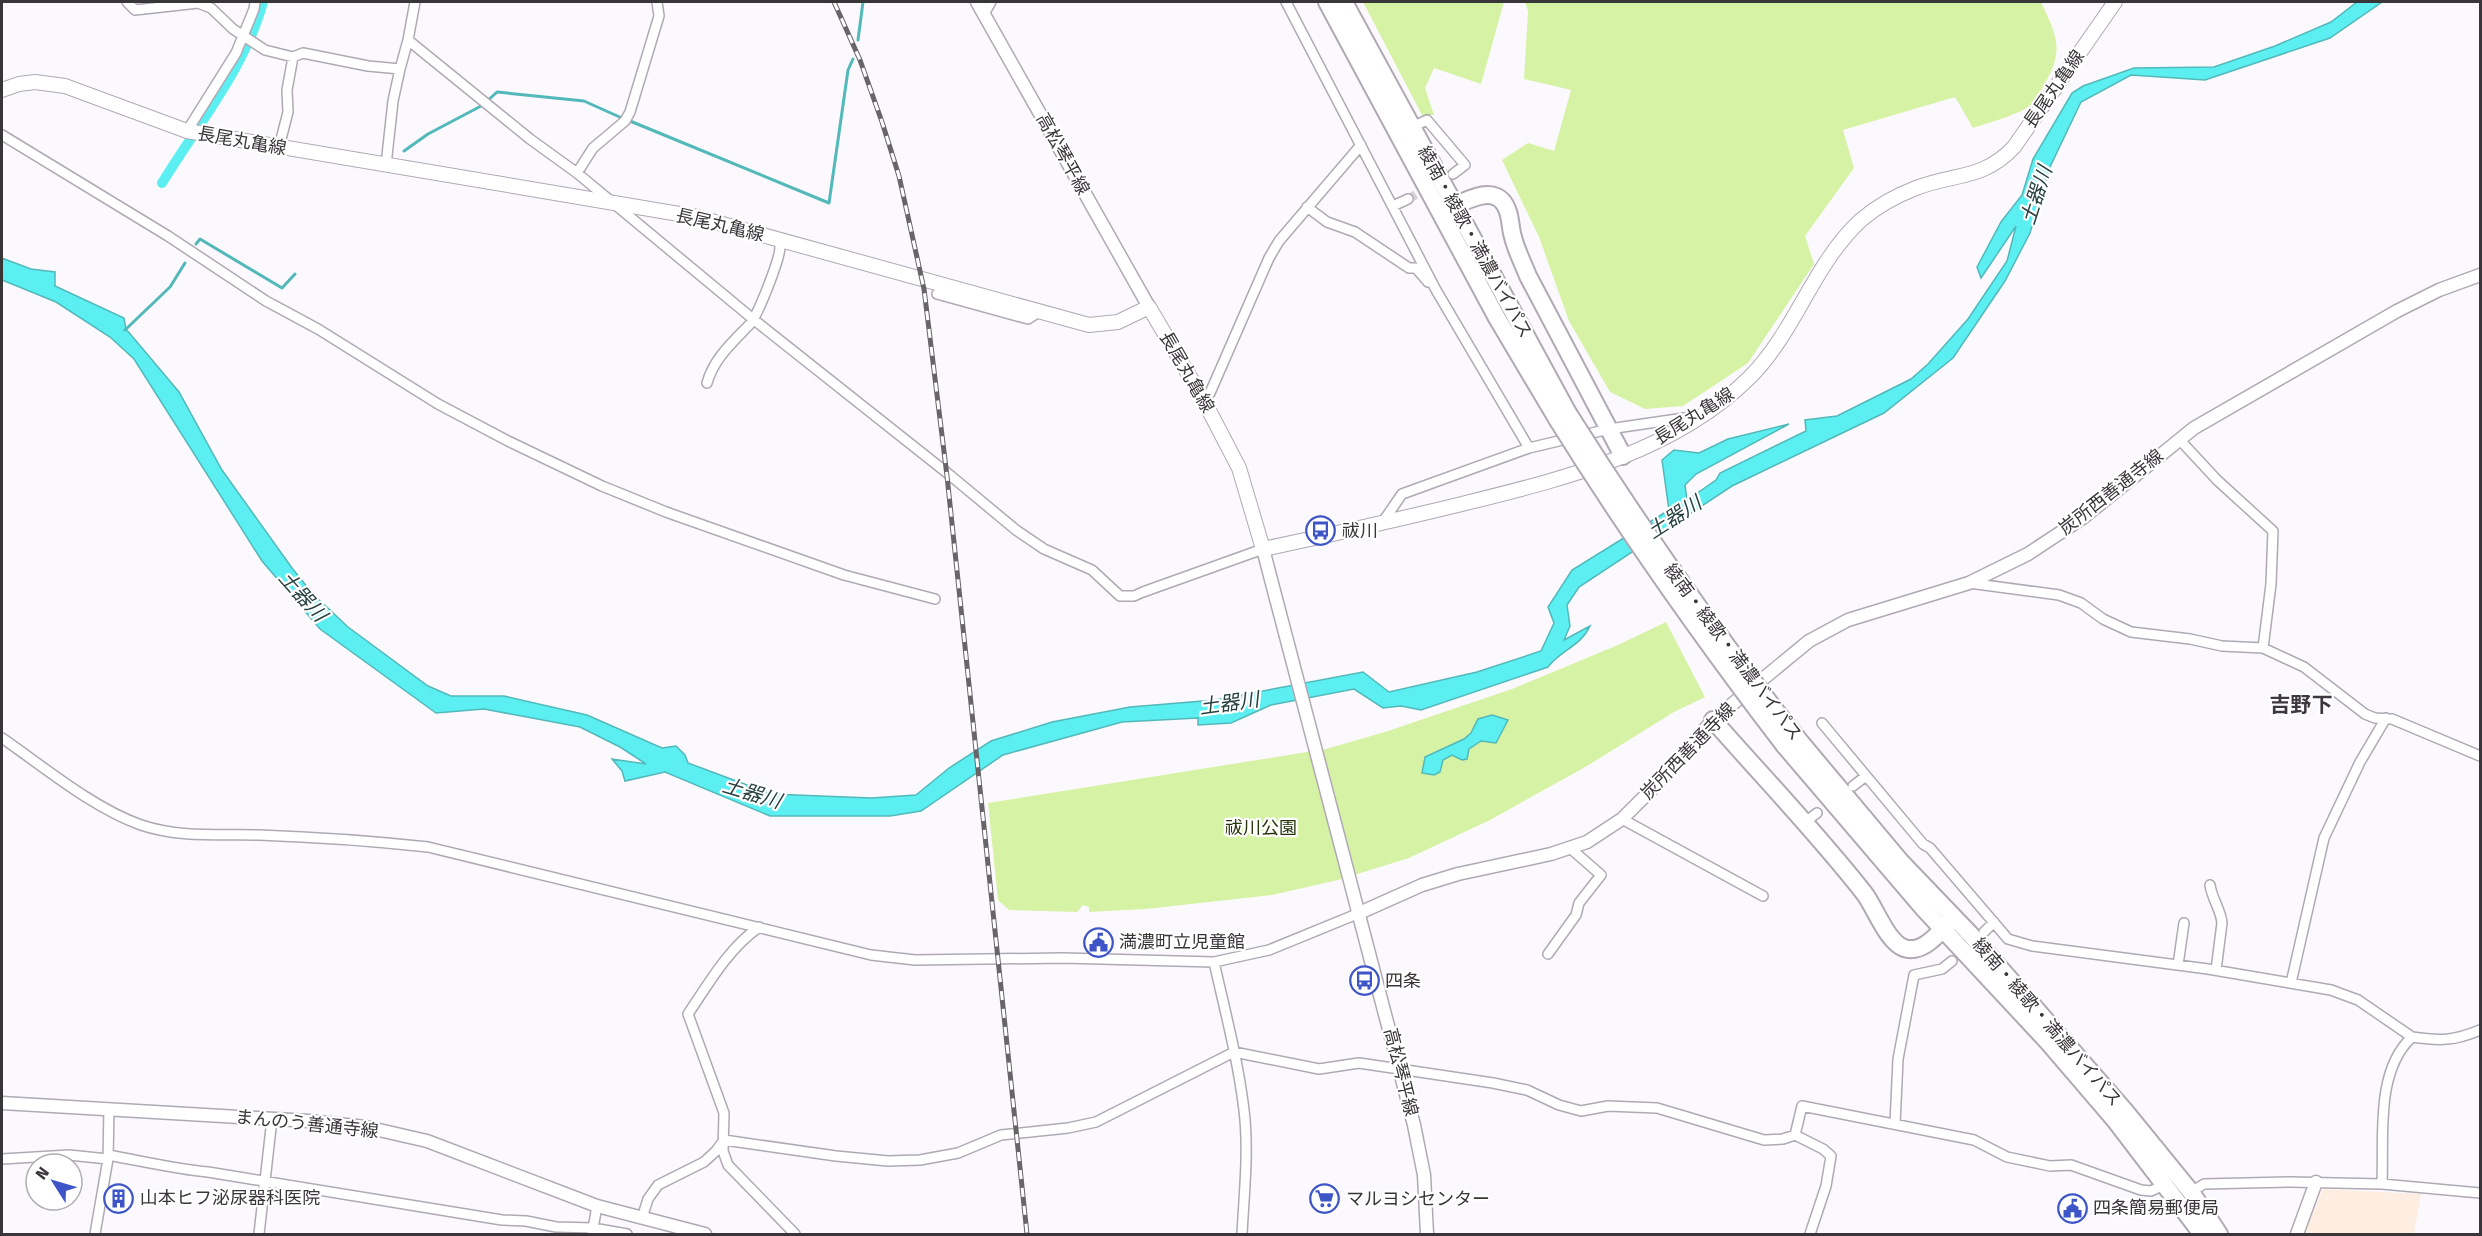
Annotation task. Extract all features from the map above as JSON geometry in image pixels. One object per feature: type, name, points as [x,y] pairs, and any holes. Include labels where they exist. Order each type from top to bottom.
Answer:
[{"type":"highway","name":"綾南・綾歌・満濃バイパス","points":[[1327,2],[1448,209],[1563,416],[1791,742],[1900,861],[1948,924],[2166,1184],[2202,1234]]},
{"type":"highway","name":"綾南・綾歌・満濃バイパス","points":[[1344,2],[1412,127],[1448,209]]},
{"type":"highway","points":[[1448,209],[1486,194],[1503,202],[1507,208],[1516,248],[1528,276],[1599,406],[1623,456]]},
{"type":"highway","points":[[1713,720],[1810,818],[1897,944],[1906,949],[1917,949],[1928,943],[1948,924]]},
{"type":"highway","name":"綾南・綾歌・満濃バイパス","points":[[1948,924],[2072,1049],[2191,1192],[2219,1234]]},
{"type":"main road","name":"高松琴平線","points":[[977,2],[1149,306]]},
{"type":"main road","name":"長尾丸亀線","points":[[2,90],[19,84],[35,82],[65,86],[192,132],[697,218],[1089,325],[1128,319],[1149,306],[1203,399],[1239,468],[1265,556],[1382,523],[1533,487],[1623,456],[1675,433],[1737,390],[1765,361],[1822,270],[1844,239],[1863,219],[1891,200],[1916,188],[1979,172],[2001,160],[2014,147],[2115,2]]},
{"type":"main road","name":"炭所西善通寺線","points":[[1358,914],[1422,885],[1458,874],[1527,860],[1587,842],[1622,819],[1653,788],[1713,720],[1809,642],[1830,629],[1875,610],[1969,583],[2028,554],[2084,517],[2179,439],[2233,404],[2397,311],[2439,290],[2481,275]]},
{"type":"main road","points":[[1265,556],[1358,914]]},
{"type":"main road","name":"高松琴平線","points":[[1358,914],[1420,1152],[1426,1199],[1427,1234]]},
{"type":"main road","name":"まんのう善通寺線","points":[[2,1103],[366,1127],[426,1142],[597,1206],[705,1234]]},
{"type":"main road","points":[[2297,1234],[2316,1182]]},
{"type":"street","points":[[127,2],[135,10],[198,3],[211,8],[265,50],[293,57],[303,53],[368,66],[400,69]]},
{"type":"street","points":[[192,132],[236,53],[248,39],[255,2]]},
{"type":"street","points":[[386,165],[393,101],[415,2]]},
{"type":"street","points":[[578,173],[593,148],[626,121],[659,16],[659,3],[657,2]]},
{"type":"street","points":[[984,14],[991,2]]},
{"type":"street","points":[[1286,2],[1436,290],[1529,447]]},
{"type":"street","points":[[408,40],[530,139],[578,173],[611,203],[753,319],[1016,530],[1044,549],[1092,570],[1120,596],[1126,597],[1265,556]]},
{"type":"street","points":[[279,147],[288,112],[287,90],[293,57]]},
{"type":"street","points":[[1412,127],[1427,120],[1465,165],[1453,174]]},
{"type":"street","points":[[2,135],[168,236],[266,301],[318,329],[438,404],[508,441],[602,486],[666,512],[844,575],[935,599]]},
{"type":"street","points":[[1203,399],[1210,393],[1269,258],[1279,241],[1361,145]]},
{"type":"street","points":[[1393,206],[1408,199]]},
{"type":"street","points":[[1307,207],[1327,222],[1355,232],[1409,268],[1416,268],[1436,290]]},
{"type":"street","points":[[707,383],[711,370],[733,339],[753,319],[768,288],[780,248],[777,238]]},
{"type":"street","points":[[937,294],[1028,318],[1039,312]]},
{"type":"street","points":[[1382,523],[1402,494],[1529,447],[1609,429],[1700,416]]},
{"type":"street","points":[[2179,439],[2217,480],[2273,531],[2271,584],[2263,648]]},
{"type":"street","points":[[1969,583],[2060,595],[2081,603],[2103,619],[2132,632],[2190,639],[2222,646],[2263,648],[2304,667],[2365,714],[2375,718],[2392,719],[2481,756]]},
{"type":"street","points":[[2292,983],[2324,838],[2360,762],[2386,718]]},
{"type":"street","points":[[1822,723],[1923,844],[1930,848],[2008,939],[2017,943],[2216,970],[2345,994],[2412,1037],[2441,1041],[2481,1030]]},
{"type":"street","points":[[2,738],[111,812],[142,825],[175,834],[258,835],[378,841],[428,847],[871,955],[915,960],[1063,958],[1214,962],[1269,950],[1358,914]]},
{"type":"street","points":[[1852,786],[1866,776]]},
{"type":"street","points":[[1622,819],[1763,896]]},
{"type":"street","points":[[1548,954],[1576,915],[1587,885],[1600,875],[1570,848]]},
{"type":"street","points":[[2210,885],[2212,899],[2222,916],[2216,970]]},
{"type":"street","points":[[1984,932],[1994,922]]},
{"type":"street","points":[[2178,965],[2184,923]]},
{"type":"street","points":[[759,927],[742,939],[708,982],[688,1014],[724,1113],[723,1151],[728,1165],[795,1234]]},
{"type":"street","points":[[1895,1124],[1898,1059],[1914,975],[1942,969],[1952,961]]},
{"type":"street","points":[[1214,962],[1234,1052],[1244,1112],[1245,1164],[1242,1234]]},
{"type":"street","points":[[2382,1184],[2387,1085],[2395,1058],[2412,1037]]},
{"type":"street","points":[[724,1140],[836,1156],[888,1161],[920,1160],[958,1153],[1001,1135],[1068,1128],[1095,1122],[1234,1052],[1319,1069],[1359,1064],[1527,1090],[1559,1105],[1581,1111],[1608,1106],[1657,1108],[1764,1140],[1783,1139],[1795,1135],[1823,1149],[1831,1156],[1826,1186],[1810,1234]]},
{"type":"street","points":[[1795,1135],[1802,1106],[1974,1140],[2007,1157],[2050,1166],[2071,1165],[2141,1190],[2151,1191],[2166,1184]]},
{"type":"street","points":[[95,1234],[108,1157],[109,1109]]},
{"type":"street","points":[[259,1234],[272,1119]]},
{"type":"street","points":[[642,1218],[648,1198],[658,1185],[704,1162],[724,1140]]},
{"type":"street","points":[[2,1159],[69,1155],[108,1157],[502,1220],[627,1234]]},
{"type":"street","points":[[2191,1192],[2204,1184],[2316,1182],[2382,1184],[2481,1193]]},
{"type":"street","points":[[592,1231],[597,1206]]},
{"type":"shaded area","points":[[2323,1189],[2421,1194],[2414,1234],[2304,1234]]},
{"type":"green space","points":[[1363,2],[1504,2],[1481,84],[1434,68],[1425,88],[1434,115],[1422,115]]},
{"type":"green space","points":[[1525,2],[2041,2],[2054,33],[2055,61],[2035,101],[2021,111],[2004,118],[1973,128],[1955,97],[1843,130],[1854,168],[1805,236],[1814,264],[1748,363],[1683,406],[1645,409],[1610,392],[1569,321],[1539,237],[1502,160],[1528,143],[1554,151],[1571,90],[1524,79],[1528,11]]},
{"type":"green space","name":"祓川公園","points":[[1666,622],[1705,697],[1674,712],[1587,766],[1490,820],[1409,858],[1338,880],[1272,895],[1146,909],[1089,912],[1089,907],[1083,905],[1077,912],[1009,910],[998,900],[988,803],[1326,749],[1385,732],[1512,689],[1618,645]]},
{"type":"water","name":"土器川","points":[[2357,2],[2382,2],[2330,38],[2205,80],[2131,75],[2081,102],[2050,167],[2030,233],[2005,281],[1953,358],[1884,413],[1732,486],[1579,587],[1567,605],[1570,626],[1564,640],[1590,626],[1576,643],[1548,667],[1421,710],[1401,706],[1383,708],[1354,689],[1271,705],[1231,723],[1198,725],[1198,718],[1122,722],[1003,755],[921,811],[890,816],[770,816],[665,772],[625,781],[622,771],[612,759],[646,764],[620,747],[580,727],[484,709],[436,713],[320,629],[262,561],[134,359],[110,337],[56,302],[2,280],[2,258],[31,269],[55,272],[55,286],[124,318],[126,329],[179,392],[222,470],[312,593],[348,627],[428,686],[451,696],[504,696],[587,715],[662,748],[676,746],[685,755],[688,763],[771,794],[871,798],[916,795],[949,768],[991,741],[1052,722],[1130,707],[1215,700],[1363,672],[1389,692],[1477,672],[1541,651],[1554,623],[1548,607],[1572,570],[1669,510],[1662,460],[1674,450],[1699,453],[1728,439],[1789,424],[1696,474],[1685,485],[1687,500],[1716,480],[1720,473],[1806,431],[1805,420],[1837,416],[1911,379],[1928,364],[1968,319],[2007,261],[2016,226],[1981,278],[1977,267],[2001,222],[2022,195],[2033,159],[2072,93],[2083,86],[2134,68],[2214,67],[2275,46],[2331,22]]},
{"type":"water","points":[[1492,715],[1508,720],[1496,743],[1481,741],[1469,749],[1467,759],[1462,760],[1452,755],[1443,760],[1440,772],[1434,775],[1422,773],[1425,757],[1464,739],[1471,733],[1478,719]]},
{"type":"waterway","points":[[162,183],[233,72],[255,26],[263,2]]},
{"type":"waterway","points":[[858,40],[863,2]]},
{"type":"waterway","points":[[630,121],[829,203],[848,70],[853,59]]},
{"type":"waterway","points":[[404,151],[428,134],[483,105],[497,92],[584,101],[624,119]]},
{"type":"waterway","points":[[196,244],[200,239],[282,288],[295,274]]},
{"type":"waterway","points":[[125,330],[170,287],[185,263]]},
{"type":"tunnel","points":[[1408,199],[1429,187]]},
{"type":"railway","points":[[834,2],[860,60],[899,176],[924,289],[947,476],[1027,1234]]},
{"type":"place","name":"祓川","points":[[1321,531]]},
{"type":"place","name":"満濃町立児童館","points":[[1098,942]]},
{"type":"place","name":"四条","points":[[1364,981]]},
{"type":"place","name":"山本ヒフ泌尿器科医院","points":[[119,1198]]},
{"type":"place","name":"マルヨシセンター","points":[[1325,1199]]},
{"type":"place","name":"四条簡易郵便局","points":[[2072,1208]]},
{"type":"district","name":"吉野下","points":[[2301,705]]}]
